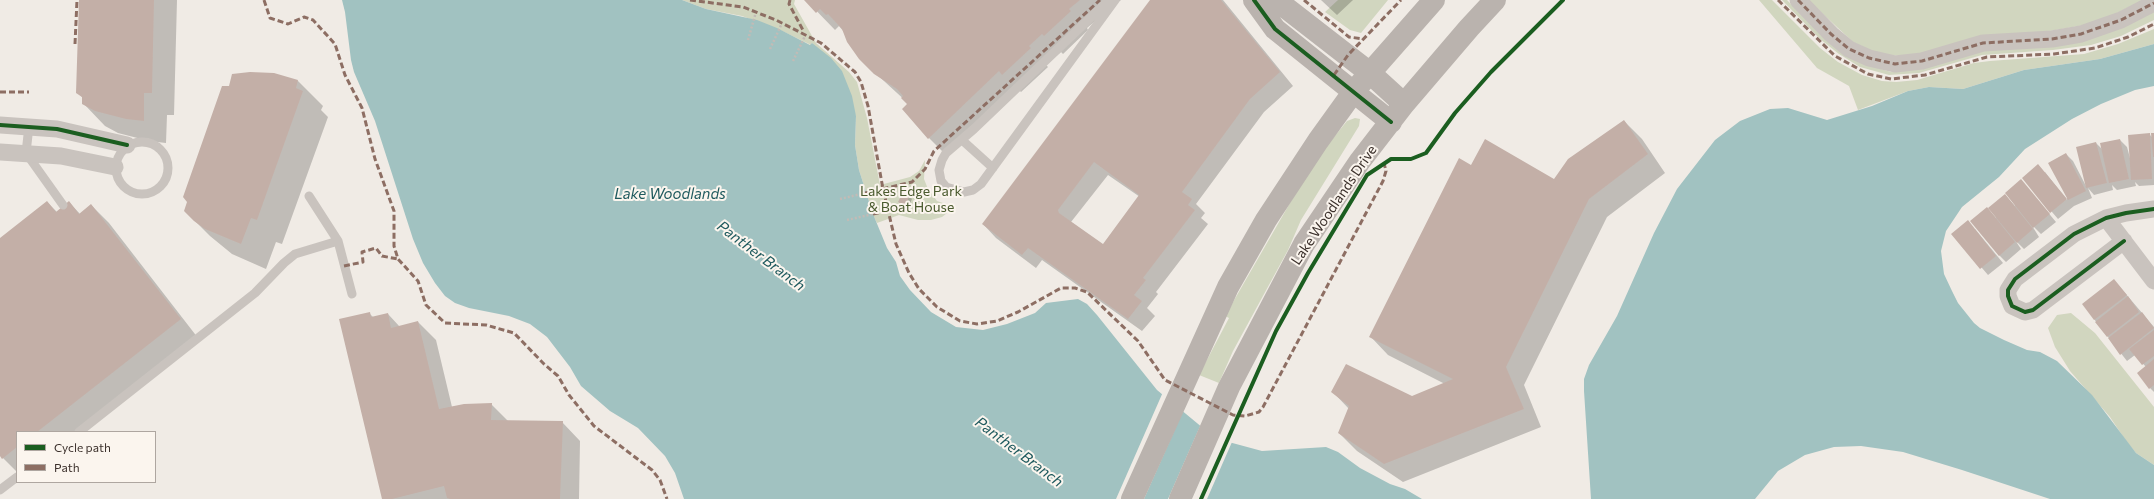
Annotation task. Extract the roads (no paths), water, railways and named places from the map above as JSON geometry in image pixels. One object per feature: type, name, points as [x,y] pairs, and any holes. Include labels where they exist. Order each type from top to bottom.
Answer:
[{"type":"main road","points":[[1254,0],[1275,29],[1391,122]]},
{"type":"main road","points":[[1276,0],[1370,73],[1404,104]]},
{"type":"main road","points":[[1132,499],[1228,286],[1266,220],[1318,141],[1354,91],[1434,0]]},
{"type":"main road","name":"Lake Woodlands Drive","points":[[1180,499],[1229,387],[1304,244],[1360,160],[1404,104],[1468,28],[1495,0]]},
{"type":"street","points":[[1798,0],[1831,34],[1850,49],[1869,58],[1895,64],[1922,61],[1980,44],[2052,39],[2081,34],[2120,20],[2154,3]]},
{"type":"street","points":[[0,125],[57,129],[127,145]]},
{"type":"street","points":[[0,152],[61,156],[115,167]]},
{"type":"street","points":[[2124,241],[2033,310],[2025,312],[2012,306],[2008,296],[2008,290],[2015,279],[2074,234],[2106,218],[2126,213],[2154,209]]},
{"type":"street","points":[[2106,218],[2154,281]]},
{"type":"lane","points":[[1109,0],[942,160],[939,170],[941,181],[946,187],[964,192],[973,190],[981,184],[1115,0]]},
{"type":"lane","points":[[29,126],[26,153],[63,205]]},
{"type":"lane","points":[[962,140],[993,168]]},
{"type":"lane","points":[[143,141],[159,147],[168,161],[167,178],[155,191],[146,194],[137,194],[121,185],[115,167],[117,158],[127,145],[143,141]]},
{"type":"lane","points":[[308,196],[338,241],[352,294]]},
{"type":"lane","points":[[80,431],[255,293],[284,263],[295,254],[338,241]]},
{"type":"lane","points":[[2,486],[16,478]]},
{"type":"water","name":"Lake Woodlands","points":[[342,0],[682,0],[706,9],[757,20],[777,28],[810,45],[812,43],[831,58],[842,71],[852,96],[856,116],[855,145],[859,170],[873,214],[887,248],[896,262],[900,276],[910,290],[931,312],[956,327],[983,330],[1007,324],[1035,313],[1046,303],[1078,299],[1087,304],[1097,315],[1157,390],[1209,433],[1225,441],[1262,451],[1326,447],[1338,452],[1360,468],[1390,484],[1405,489],[1422,499],[684,499],[675,473],[665,456],[638,428],[610,411],[581,386],[570,367],[547,337],[530,324],[509,316],[469,308],[455,303],[445,296],[435,283],[423,263],[413,239],[375,121],[354,72]]},
{"type":"water","points":[[2154,44],[2154,86],[2135,90],[2101,104],[2072,119],[2025,149],[1999,177],[1962,207],[1946,231],[1941,251],[1944,274],[1958,303],[1974,323],[1980,328],[2004,340],[2027,350],[2040,352],[2057,361],[2092,395],[2136,453],[2154,465],[2154,499],[2050,499],[1903,452],[1861,446],[1834,447],[1805,455],[1778,471],[1755,499],[1591,499],[1584,379],[1589,365],[1617,316],[1654,233],[1677,189],[1715,140],[1740,121],[1770,109],[1788,108],[1827,120],[1872,106],[1908,91],[1929,87],[1963,89],[2024,70],[2100,59]]},
{"type":"park label","name":"Lakes Edge Park & Boat House","points":[[911,200]]},
{"type":"water label","name":"Panther Branch","points":[[761,256]]},
{"type":"water label","name":"Panther Branch","points":[[1019,452]]}]
